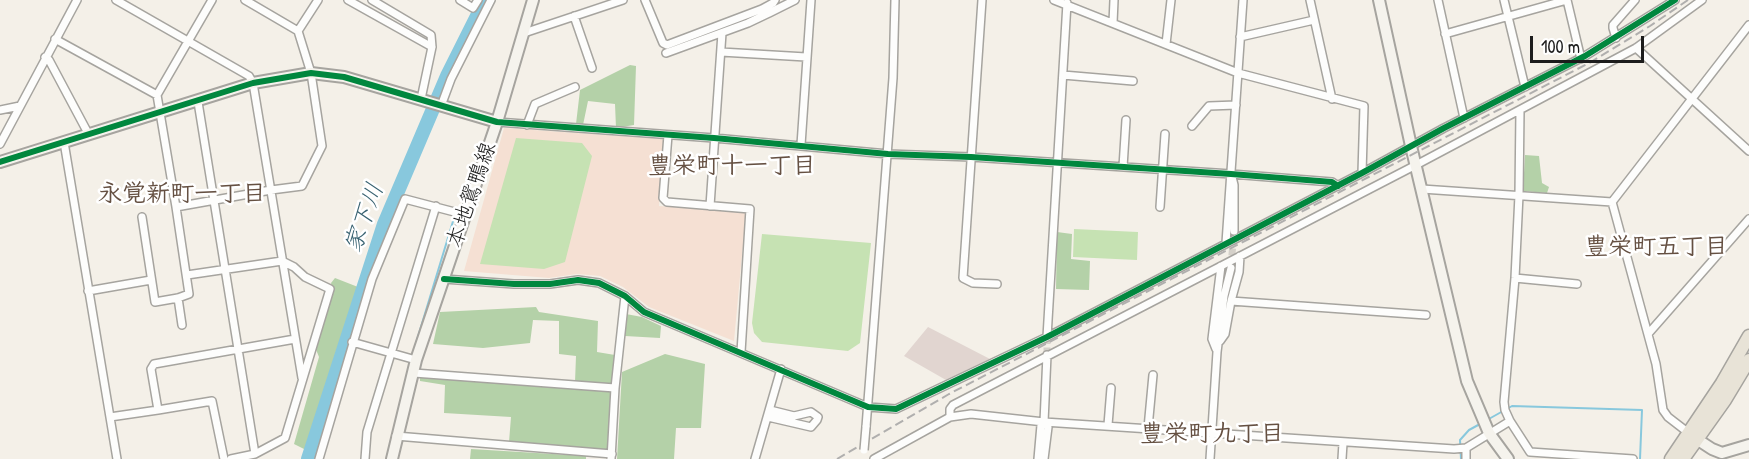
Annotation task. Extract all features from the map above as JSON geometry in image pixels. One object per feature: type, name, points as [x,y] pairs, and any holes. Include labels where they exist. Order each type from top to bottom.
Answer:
[{"type":"highway","points":[[1683,459],[1749,336]]},
{"type":"highway","points":[[1671,459],[1694,437],[1749,360]]},
{"type":"street","points":[[0,144],[77,0]]},
{"type":"street","points":[[116,0],[249,76],[253,83],[302,378]]},
{"type":"street","points":[[142,217],[155,302],[189,294],[158,95],[212,0]]},
{"type":"street","points":[[176,207],[302,186],[322,146],[311,74],[298,31],[244,0]]},
{"type":"street","points":[[298,31],[318,0]]},
{"type":"street","points":[[348,0],[432,47]]},
{"type":"street","points":[[372,0],[431,35],[432,47],[421,99]]},
{"type":"street","points":[[460,0],[473,8],[478,0]]},
{"type":"street","points":[[441,106],[451,79],[491,0]]},
{"type":"street","name":"本地鴛鴨線","points":[[392,459],[416,360],[497,122],[533,0]]},
{"type":"street","points":[[524,33],[605,3],[623,0]]},
{"type":"street","points":[[645,0],[663,43],[667,45],[795,0]]},
{"type":"street","points":[[666,53],[722,33],[769,9],[775,0]]},
{"type":"street","points":[[801,145],[811,0]]},
{"type":"street","points":[[864,454],[888,154],[895,0]]},
{"type":"street","points":[[982,0],[963,278],[973,283],[997,284]]},
{"type":"street","points":[[1054,0],[1067,2],[1238,73],[1364,106],[1362,173]]},
{"type":"street","points":[[1113,23],[1114,0]]},
{"type":"street","points":[[1166,44],[1171,0]]},
{"type":"street","points":[[1226,243],[1243,0]]},
{"type":"street","points":[[1310,0],[1332,99]]},
{"type":"street","points":[[1379,0],[1467,381],[1489,433],[1508,459]]},
{"type":"street","points":[[1438,0],[1464,118]]},
{"type":"street","points":[[1504,0],[1525,87]]},
{"type":"street","points":[[1445,34],[1567,0],[1581,59]]},
{"type":"street","points":[[1616,38],[1613,25],[1635,0]]},
{"type":"street","points":[[444,279],[514,284],[550,284],[578,280],[599,282],[625,296],[644,312],[868,407],[896,409],[1047,337],[1581,59],[1675,0]]},
{"type":"street","points":[[950,417],[950,409],[953,405],[1636,48],[1702,0]]},
{"type":"street","points":[[1047,337],[1067,2]]},
{"type":"street","points":[[574,16],[592,69]]},
{"type":"street","points":[[1240,37],[1314,20]]},
{"type":"street","points":[[1612,202],[1749,25]]},
{"type":"street","points":[[710,206],[722,33]]},
{"type":"street","points":[[55,39],[158,95]]},
{"type":"street","points":[[1636,48],[1749,151]]},
{"type":"street","points":[[721,52],[806,57]]},
{"type":"street","points":[[45,57],[49,60],[89,135]]},
{"type":"street","points":[[0,162],[160,114],[253,83],[311,74],[344,77],[497,122],[801,145],[888,154],[971,157],[1231,174],[1332,182],[1338,186]]},
{"type":"street","points":[[1063,75],[1133,81]]},
{"type":"street","points":[[527,125],[535,104],[575,87]]},
{"type":"street","points":[[198,102],[255,454]]},
{"type":"street","points":[[1192,126],[1209,106],[1236,105]]},
{"type":"street","points":[[0,110],[20,106]]},
{"type":"street","points":[[1520,110],[1515,278],[1504,402],[1510,421],[1530,452],[1633,459]]},
{"type":"street","points":[[1122,167],[1126,120]]},
{"type":"street","points":[[1160,207],[1165,134]]},
{"type":"street","points":[[668,135],[663,198],[667,202],[750,209],[741,352]]},
{"type":"street","points":[[64,142],[117,459]]},
{"type":"street","points":[[1231,174],[1234,185],[1234,231]]},
{"type":"street","points":[[1422,189],[1612,202]]},
{"type":"street","points":[[319,459],[372,279],[405,199],[466,214]]},
{"type":"street","points":[[1612,202],[1656,364],[1663,410],[1668,417],[1712,449],[1722,453],[1749,445]]},
{"type":"street","points":[[365,459],[367,432],[436,206]]},
{"type":"street","points":[[1648,334],[1749,219]]},
{"type":"street","points":[[1217,348],[1225,334],[1239,272],[1240,256]]},
{"type":"street","points":[[187,276],[282,261],[294,267],[305,278],[330,289],[285,438],[255,454],[231,459]]},
{"type":"street","points":[[1217,348],[1212,339],[1221,266]]},
{"type":"street","points":[[1210,459],[1217,348],[1224,296],[1231,268]]},
{"type":"street","points":[[1515,278],[1577,284]]},
{"type":"street","points":[[88,291],[151,280]]},
{"type":"street","points":[[396,436],[611,456],[615,388],[625,296]]},
{"type":"street","points":[[178,298],[182,325]]},
{"type":"street","points":[[1231,301],[1425,315]]},
{"type":"street","points":[[158,410],[151,369],[154,364],[295,339]]},
{"type":"street","points":[[352,342],[416,360]]},
{"type":"street","points":[[1038,459],[1041,425],[1044,422],[1047,356]]},
{"type":"street","points":[[755,459],[781,369]]},
{"type":"street","points":[[414,373],[615,388]]},
{"type":"street","points":[[1148,428],[1153,375]]},
{"type":"street","points":[[1108,425],[1111,388]]},
{"type":"street","points":[[110,417],[212,401],[224,459]]},
{"type":"street","points":[[812,412],[818,420],[811,427],[769,413],[794,416],[812,412]]},
{"type":"street","points":[[874,459],[950,417],[971,414],[1044,422],[1454,449],[1466,448],[1510,421]]},
{"type":"street","points":[[1044,422],[1048,427],[1044,459]]},
{"type":"street","points":[[1342,459],[1343,442]]},
{"type":"street","points":[[1466,448],[1466,459]]},
{"type":"shaded area","points":[[504,128],[664,139],[659,206],[746,212],[734,341],[649,307],[623,287],[600,276],[577,274],[549,278],[464,271]]},
{"type":"shaded area","points":[[928,327],[990,359],[946,380],[904,356]]},
{"type":"green space","points":[[630,65],[636,66],[634,125],[616,128],[615,104],[588,101],[583,125],[576,124],[580,90]]},
{"type":"green space","points":[[516,138],[582,143],[592,156],[565,262],[544,269],[480,264]]},
{"type":"green space","points":[[1525,155],[1539,156],[1542,183],[1549,187],[1547,193],[1523,191]]},
{"type":"green space","points":[[1074,229],[1138,232],[1137,260],[1073,257]]},
{"type":"green space","points":[[1057,232],[1072,234],[1071,259],[1090,261],[1089,290],[1056,289]]},
{"type":"green space","points":[[762,234],[871,243],[860,343],[848,351],[762,342],[754,333],[752,323]]},
{"type":"green space","points":[[335,278],[358,287],[308,451],[294,444],[319,357],[315,347],[333,292],[331,283]]},
{"type":"green space","points":[[536,307],[539,312],[598,321],[597,352],[615,355],[611,385],[575,382],[576,356],[559,354],[559,321],[533,320],[530,343],[483,348],[433,344],[440,312]]},
{"type":"green space","points":[[626,314],[642,317],[661,326],[660,338],[625,336]]},
{"type":"green space","points":[[665,354],[705,364],[701,428],[676,428],[674,459],[617,459],[622,372]]},
{"type":"green space","points":[[420,376],[612,390],[607,451],[509,442],[511,417],[444,413],[445,385],[420,381]]},
{"type":"green space","points":[[471,449],[586,456],[586,459],[470,459]]},
{"type":"waterway","name":"家下川","points":[[308,459],[384,224],[447,76],[485,0]]},
{"type":"waterway","points":[[388,454],[410,363],[454,218]]},
{"type":"waterway","points":[[1487,420],[1512,406],[1642,410],[1640,459]]},
{"type":"waterway","points":[[1461,459],[1460,440],[1469,430],[1480,424]]},
{"type":"tunnel","points":[[1231,266],[1234,231]]},
{"type":"tunnel","points":[[1047,337],[1047,355]]},
{"type":"railway","points":[[837,459],[949,394],[1591,62],[1688,0]]},
{"type":"cycle path","points":[[444,279],[514,284],[550,284],[578,280],[599,283],[625,296],[644,312],[868,407],[896,409],[1047,337],[1585,56],[1675,0]]},
{"type":"cycle path","points":[[0,162],[253,83],[311,73],[344,77],[497,122],[888,154],[971,157],[1231,174],[1332,182],[1338,186]]},
{"type":"district","name":"豊栄町十一丁目","points":[[732,167]]},
{"type":"district","name":"永覚新町一丁目","points":[[182,195]]},
{"type":"district","name":"豊栄町五丁目","points":[[1656,248]]},
{"type":"district","name":"豊栄町九丁目","points":[[1212,435]]}]
